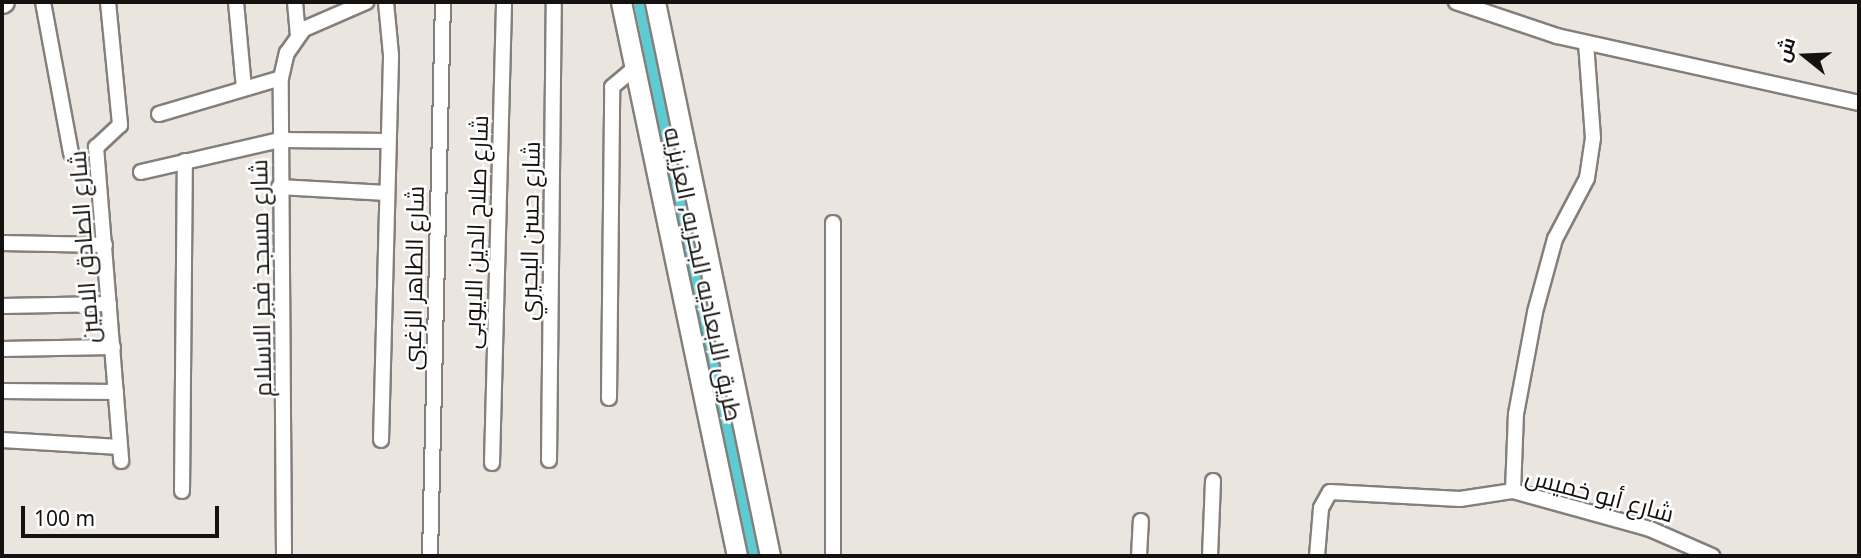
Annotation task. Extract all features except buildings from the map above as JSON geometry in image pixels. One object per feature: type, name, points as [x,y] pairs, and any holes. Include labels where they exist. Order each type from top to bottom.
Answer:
[{"type":"street","points":[[43,2],[71,153]]},
{"type":"street","name":"شارع الصادق الامين","points":[[2,440],[120,454],[96,143],[120,125],[108,2]]},
{"type":"street","points":[[236,2],[244,89]]},
{"type":"street","name":"شارع مسجد فجر الاسلام","points":[[284,556],[288,484],[279,187],[281,78],[298,34],[295,2]]},
{"type":"street","points":[[298,34],[322,17],[366,2]]},
{"type":"street","points":[[381,440],[388,141],[386,2]]},
{"type":"street","name":"شارع الطاهر الزغبى","points":[[430,556],[443,2]]},
{"type":"street","name":"شارع صلاح الدين الايوبى","points":[[492,463],[504,2]]},
{"type":"street","name":"شارع حسن البحيري","points":[[549,460],[554,2]]},
{"type":"street","name":"طريق الابعاديه البحريه, العزيزيه","points":[[621,2],[737,556]]},
{"type":"street","name":"طريق الابعاديه البحريه, العزيزيه","points":[[654,2],[769,556]]},
{"type":"street","points":[[1455,2],[1586,43],[1859,103]]},
{"type":"street","points":[[1513,491],[1517,414],[1535,312],[1555,239],[1587,178],[1593,138],[1586,43]]},
{"type":"street","points":[[609,398],[612,87],[636,67]]},
{"type":"street","points":[[159,114],[281,78]]},
{"type":"street","points":[[141,172],[280,140],[388,141]]},
{"type":"street","points":[[182,491],[185,161]]},
{"type":"street","points":[[279,187],[387,193]]},
{"type":"street","points":[[833,223],[834,556]]},
{"type":"street","points":[[2,243],[105,245]]},
{"type":"street","points":[[2,306],[109,304]]},
{"type":"street","points":[[2,349],[113,347]]},
{"type":"street","points":[[2,391],[116,392]]},
{"type":"street","points":[[1210,556],[1213,481]]},
{"type":"street","name":"شارع أبو خميس","points":[[1317,556],[1321,508],[1330,492],[1460,499],[1513,491],[1650,529],[1712,556]]},
{"type":"street","points":[[1139,556],[1141,521]]},
{"type":"waterway","points":[[641,2],[753,556]]}]
